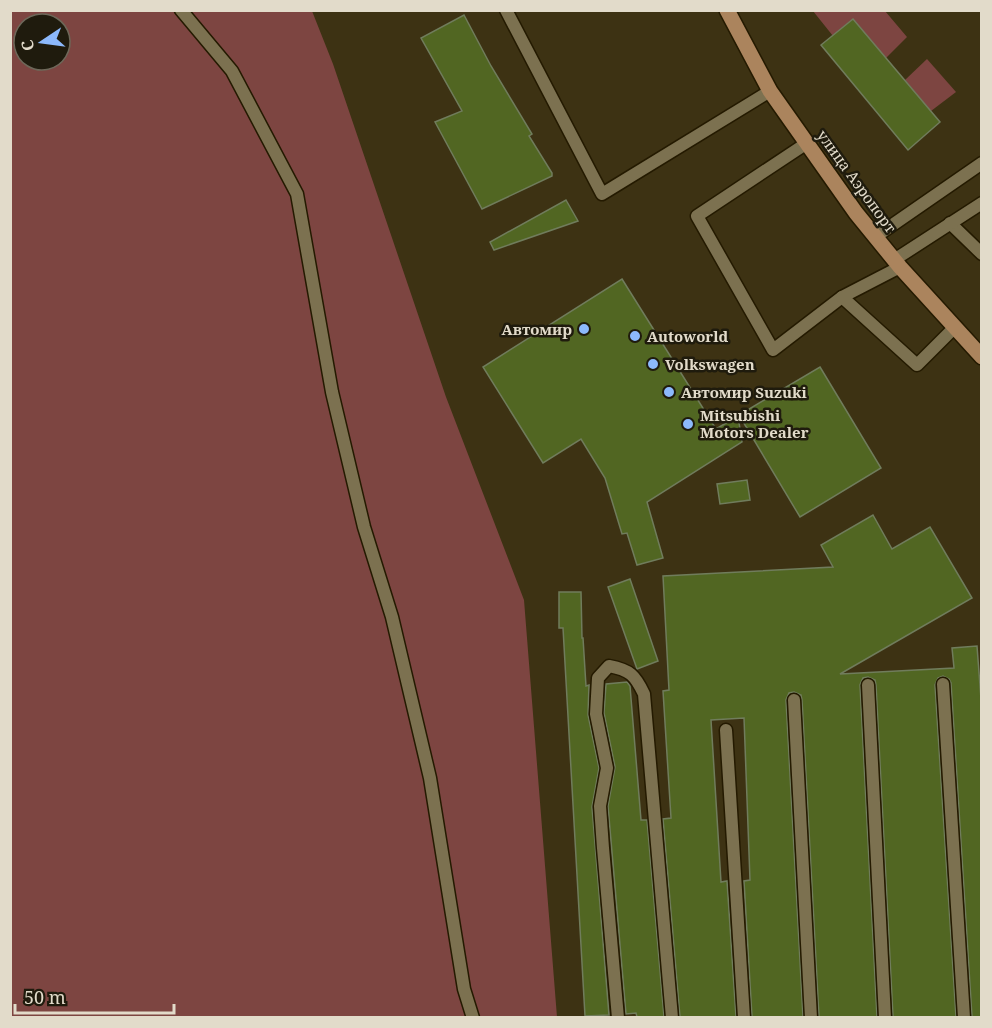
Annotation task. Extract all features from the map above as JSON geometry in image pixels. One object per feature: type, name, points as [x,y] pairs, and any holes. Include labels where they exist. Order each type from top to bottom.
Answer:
[{"type":"main road","name":"улица Аэропорт","points":[[727,10],[770,91],[856,213],[897,264],[981,357]]},
{"type":"lane","points":[[181,10],[232,71],[297,194],[332,392],[364,527],[392,617],[430,778],[464,989],[473,1017]]},
{"type":"lane","points":[[506,10],[602,194],[770,91]]},
{"type":"lane","points":[[807,143],[697,216],[773,350],[842,297],[897,264],[950,223],[981,203]]},
{"type":"lane","points":[[874,237],[981,163]]},
{"type":"lane","points":[[950,223],[981,254]]},
{"type":"lane","points":[[842,297],[917,365],[954,328]]},
{"type":"lane","points":[[618,1017],[600,806],[607,768],[596,714],[598,678],[609,666],[624,669],[636,678],[644,694],[672,1017]]},
{"type":"lane","points":[[943,684],[964,1017]]},
{"type":"lane","points":[[868,685],[885,1017]]},
{"type":"lane","points":[[794,700],[811,1017]]},
{"type":"lane","points":[[726,730],[744,1017]]},
{"type":"shaded area","points":[[10,11],[312,11],[333,64],[446,397],[524,600],[557,1017],[11,1017]]},
{"type":"shaded area","points":[[813,11],[885,11],[907,37],[886,58],[853,19],[833,36]]},
{"type":"shaded area","points":[[927,59],[956,92],[931,111],[905,80]]},
{"type":"building","points":[[464,15],[491,66],[532,134],[529,136],[552,173],[552,176],[482,209],[435,122],[462,111],[421,38]]},
{"type":"building","points":[[853,19],[940,122],[908,150],[821,45]]},
{"type":"building","points":[[566,200],[578,221],[494,250],[490,242]]},
{"type":"building","points":[[622,279],[716,429],[738,416],[742,442],[647,502],[663,558],[637,565],[627,533],[622,534],[605,478],[581,439],[543,463],[483,367]]},
{"type":"building","points":[[820,367],[881,468],[800,517],[739,415]]},
{"type":"building","points":[[747,480],[750,500],[720,504],[717,484]]},
{"type":"building","points":[[873,515],[892,549],[930,527],[972,598],[840,674],[954,668],[952,648],[977,646],[981,699],[981,1017],[972,1017],[951,683],[943,676],[938,678],[935,685],[956,1017],[893,1017],[876,685],[875,680],[868,677],[863,678],[860,685],[877,1017],[819,1017],[802,700],[801,695],[794,692],[789,693],[786,700],[803,1017],[752,1017],[744,881],[750,880],[744,718],[711,720],[721,882],[727,881],[736,1017],[680,1017],[663,819],[671,818],[663,691],[669,690],[663,576],[833,567],[821,545]]},
{"type":"building","points":[[630,579],[658,661],[637,669],[608,587]]},
{"type":"building","points":[[559,592],[581,592],[586,686],[589,685],[588,715],[599,768],[592,807],[609,1015],[585,1016],[563,628],[559,628]]},
{"type":"building","points":[[627,682],[630,686],[641,820],[647,820],[664,1017],[637,1017],[636,1013],[626,1014],[608,806],[615,767],[604,713],[606,684]]},
{"type":"place","name":"Автомир","points":[[584,329]]},
{"type":"place","name":"Autoworld","points":[[635,336]]},
{"type":"place","name":"Volkswagen","points":[[653,364]]},
{"type":"place","name":"Автомир Suzuki","points":[[669,392]]},
{"type":"place","name":"Mitsubishi Motors Dealer","points":[[688,424]]}]
